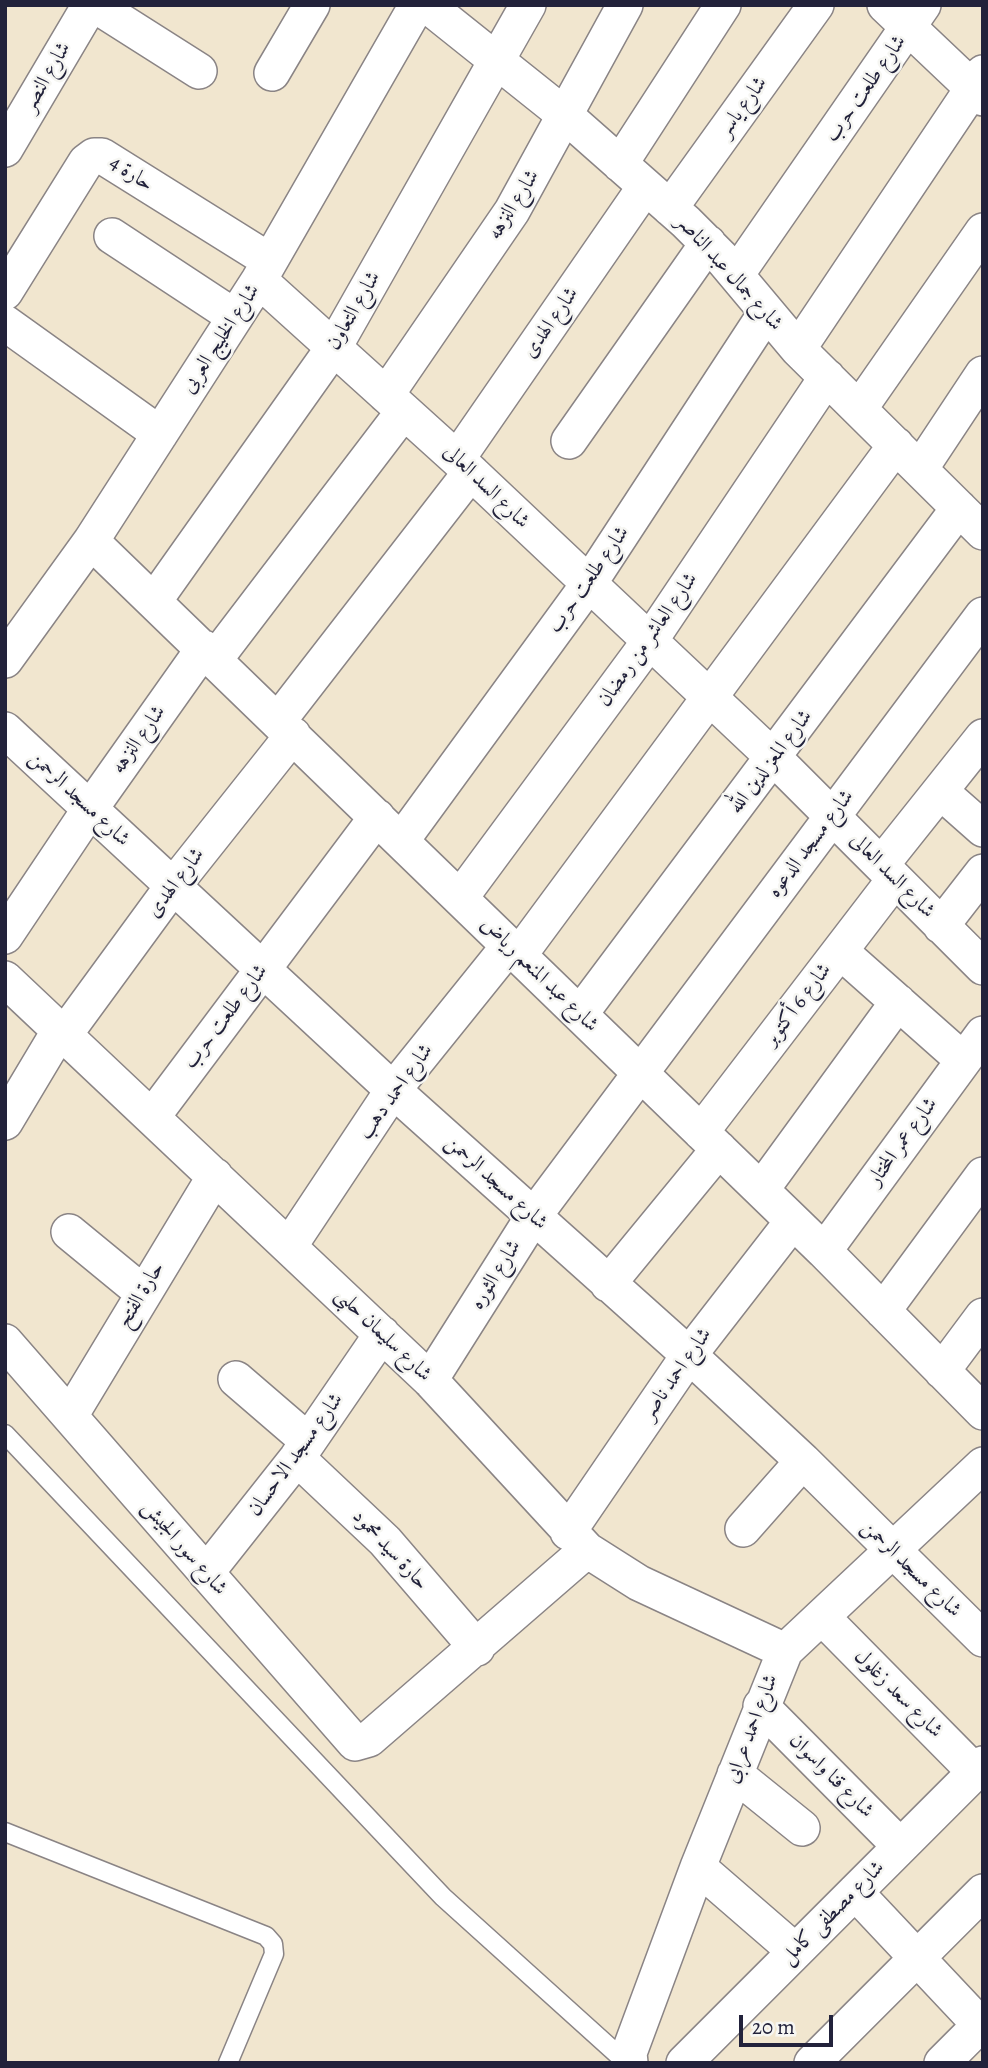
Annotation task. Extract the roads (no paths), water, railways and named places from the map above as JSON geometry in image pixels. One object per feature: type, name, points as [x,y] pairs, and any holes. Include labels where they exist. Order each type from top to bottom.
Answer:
[{"type":"street","points":[[92,5],[199,71]]},
{"type":"street","name":"شارع النصر","points":[[5,149],[16,104],[92,5]]},
{"type":"street","points":[[272,73],[312,5]]},
{"type":"street","name":"شارع الخليج العربى","points":[[5,660],[91,541],[265,270],[416,5]]},
{"type":"street","name":"شارع جمال عبد الناصر","points":[[427,5],[566,116],[708,243],[798,349],[977,525]]},
{"type":"street","name":"شارع التعاون","points":[[154,601],[334,346],[528,5]]},
{"type":"street","name":"شارع النزهه","points":[[5,936],[90,809],[395,403],[512,211],[625,5]]},
{"type":"street","name":"شارع الهدى","points":[[5,1122],[62,1032],[173,886],[285,728],[464,465],[645,186],[723,5]]},
{"type":"street","name":"شارع ياسر","points":[[645,186],[816,5]]},
{"type":"street","points":[[798,349],[980,86],[906,13]]},
{"type":"street","name":"شارع طلعت حرب","points":[[736,275],[906,13]]},
{"type":"street","name":"حارة 4","points":[[5,292],[86,162],[94,156],[102,156],[265,270]]},
{"type":"street","points":[[859,409],[983,231]]},
{"type":"street","points":[[112,236],[235,317]]},
{"type":"street","points":[[569,442],[708,243]]},
{"type":"street","name":"شارع السد العالى","points":[[265,270],[334,346],[774,758],[983,967]]},
{"type":"street","name":"شارع طلعت حرب","points":[[152,1116],[262,968],[389,829],[588,585],[766,313]]},
{"type":"street","points":[[5,323],[160,434]]},
{"type":"street","points":[[514,950],[709,699],[908,457],[983,374]]},
{"type":"street","name":"شارع العاشر من رمضان","points":[[460,898],[649,642],[827,377]]},
{"type":"street","name":"شارع المعز لدين الله","points":[[580,1014],[774,758],[977,525]]},
{"type":"street","name":"شارع عبد المنعم رياض","points":[[91,541],[824,1251],[983,1412]]},
{"type":"street","name":"شارع مسجد الدعوه","points":[[639,1072],[983,615]]},
{"type":"street","name":"شارع مسجد الرحمن","points":[[5,730],[393,1090],[689,1355],[803,1461],[983,1639]]},
{"type":"street","name":"شارع 6 أكتوبر","points":[[608,1284],[839,951],[940,791],[983,737]]},
{"type":"street","points":[[940,791],[983,830]]},
{"type":"street","points":[[942,926],[983,872]]},
{"type":"street","name":"شارع احمد دهب","points":[[290,1245],[393,1090],[514,950]]},
{"type":"street","points":[[839,951],[898,1002],[973,1047]]},
{"type":"street","name":"شارع سليمان حلبى","points":[[5,979],[290,1245],[430,1380],[541,1498],[577,1541],[639,1583],[785,1651]]},
{"type":"street","points":[[761,1190],[898,1002]]},
{"type":"street","name":"شارع عمر المختار","points":[[824,1251],[973,1047]]},
{"type":"street","name":"شارع الثوره","points":[[430,1380],[533,1217],[639,1072]]},
{"type":"street","points":[[883,1311],[983,1175]]},
{"type":"street","name":"حارة الفتح","points":[[70,1416],[142,1292],[215,1176]]},
{"type":"street","name":"شارع احمد ناصر","points":[[369,1739],[477,1648],[577,1541],[689,1355],[793,1221]]},
{"type":"street","points":[[69,1232],[142,1292]]},
{"type":"street","points":[[942,1371],[983,1317]]},
{"type":"street","name":"شارع مسجد الاحسان","points":[[206,1573],[303,1450],[382,1334]]},
{"type":"street","name":"شارع سور الجيش","points":[[5,1342],[348,1739],[362,1743],[369,1739]]},
{"type":"street","name":"حارة سيد محمود","points":[[236,1379],[303,1450],[477,1648]]},
{"type":"street","points":[[743,1529],[803,1461]]},
{"type":"street","name":"شارع احمد عرابى","points":[[629,2063],[629,2053],[698,1867],[785,1651],[983,1465]]},
{"type":"street","name":"شارع سعد زغلول","points":[[822,1617],[979,1768]]},
{"type":"street","name":"شارع قنا واسوان","points":[[761,1706],[900,1846]]},
{"type":"street","name":"شارع مصطفى كامل","points":[[684,2063],[979,1768]]},
{"type":"street","points":[[735,1774],[802,1828]]},
{"type":"street","points":[[698,1867],[795,1951]]},
{"type":"street","points":[[855,1892],[982,2025],[942,2063]]},
{"type":"street","points":[[812,2063],[983,1892]]},
{"type":"lane","points":[[5,1434],[443,1897],[629,2063]]},
{"type":"lane","points":[[5,1832],[267,1936],[273,1944],[274,1954],[229,2063]]}]
